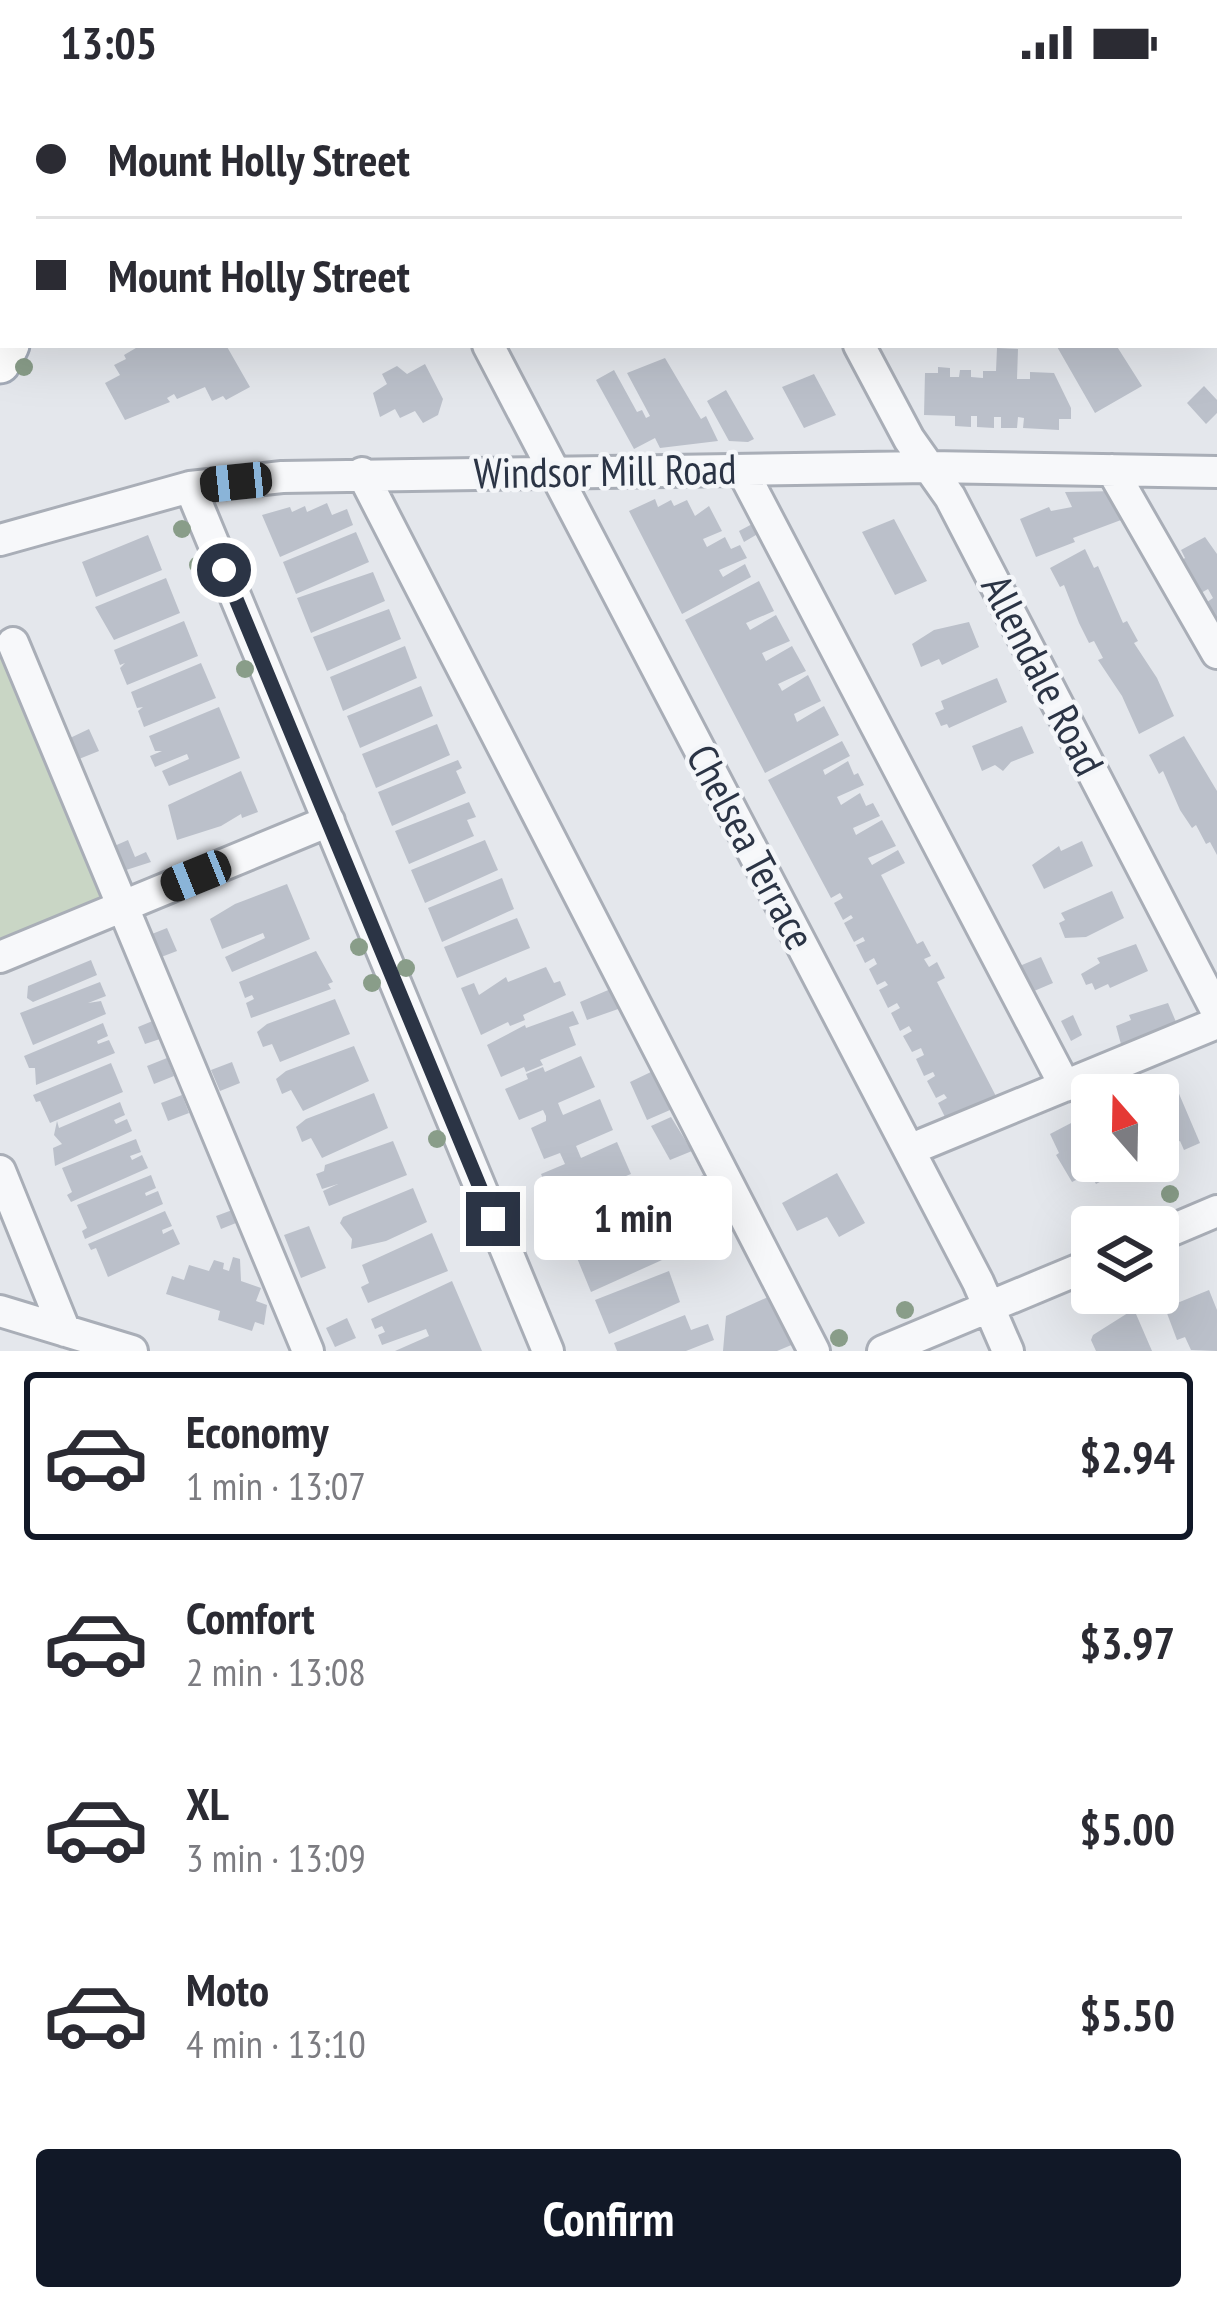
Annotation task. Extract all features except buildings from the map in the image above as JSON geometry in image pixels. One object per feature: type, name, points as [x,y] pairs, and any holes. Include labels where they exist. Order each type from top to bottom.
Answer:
[{"type":"street","name":"Chelsea Terrace","points":[[490,348],[990,1306],[1009,1351]]},
{"type":"street","name":"Allendale Road","points":[[861,348],[909,439],[950,497],[1217,1012]]},
{"type":"street","name":"Windsor Mill Road","points":[[0,540],[190,487],[362,473],[929,467],[1217,472]]},
{"type":"street","points":[[742,470],[1065,1086]]},
{"type":"street","points":[[1112,470],[1217,652]]},
{"type":"street","points":[[362,473],[814,1351]]},
{"type":"street","points":[[190,487],[548,1351]]},
{"type":"street","points":[[13,643],[308,1351]]},
{"type":"street","points":[[0,957],[329,821]]},
{"type":"street","points":[[909,1150],[1217,1023]]},
{"type":"street","points":[[0,1171],[65,1331]]},
{"type":"street","points":[[1179,1227],[1217,1211]]},
{"type":"street","points":[[884,1351],[1071,1273]]},
{"type":"street","points":[[0,1311],[132,1351]]},
{"type":"green space","points":[[0,630],[105,895],[0,939]]},
{"type":"route","points":[[224,570],[493,1219]]}]
